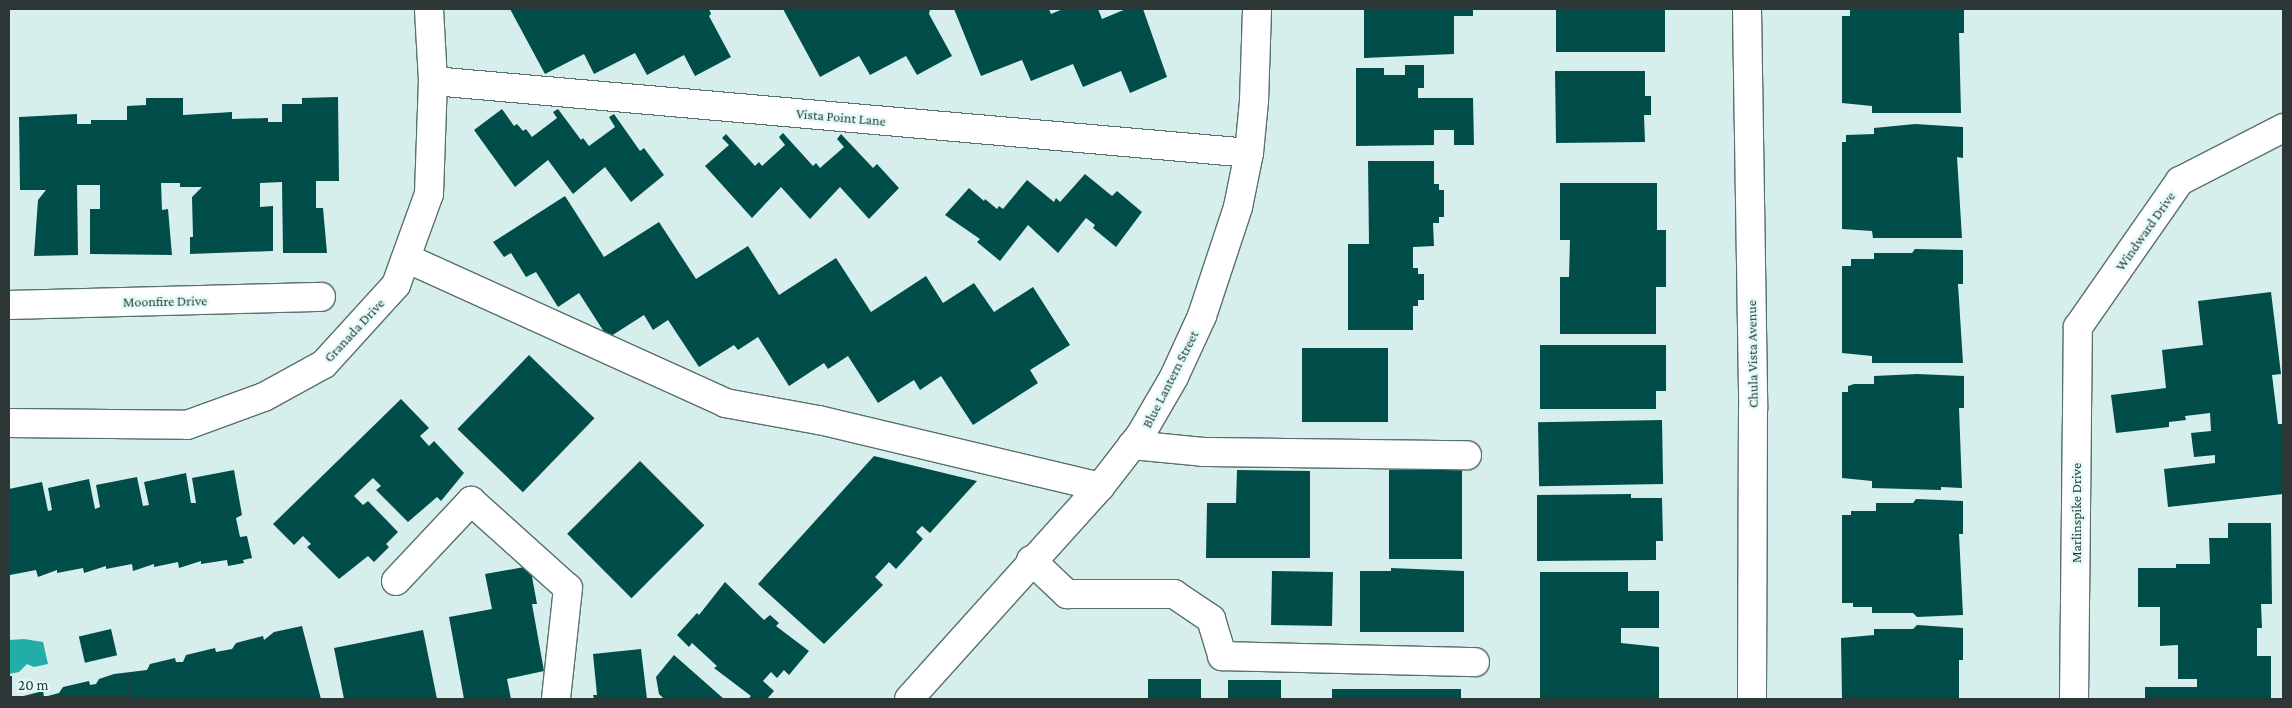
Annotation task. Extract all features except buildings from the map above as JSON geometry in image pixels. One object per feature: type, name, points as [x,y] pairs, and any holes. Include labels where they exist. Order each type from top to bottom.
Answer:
[{"type":"street","name":"Granada Drive","points":[[9,423],[187,425],[264,397],[324,364],[396,285],[429,194],[433,81],[429,9]]},
{"type":"street","name":"Blue Lantern Street","points":[[909,699],[1031,560],[1100,487],[1132,445],[1174,377],[1202,316],[1238,207],[1249,154],[1257,9]]},
{"type":"street","name":"Chula Vista Avenue","points":[[1746,9],[1753,409],[1752,699]]},
{"type":"street","name":"Vista Point Lane","points":[[433,81],[1249,154]]},
{"type":"street","name":"Windward Drive","points":[[2078,327],[2180,181],[2283,128]]},
{"type":"street","points":[[406,258],[725,403],[819,420],[1100,487]]},
{"type":"street","name":"Moonfire Drive","points":[[9,305],[321,298]]},
{"type":"street","name":"Marlinspike Drive","points":[[2074,699],[2078,327]]},
{"type":"street","points":[[1132,445],[1203,452],[1467,455]]},
{"type":"street","points":[[396,581],[471,501],[568,588],[556,699]]},
{"type":"street","points":[[1031,560],[1067,594],[1174,594],[1211,619],[1222,656],[1475,662]]},
{"type":"water","points":[[24,639],[43,642],[48,664],[34,667],[27,664],[19,672],[9,674],[9,640]]}]
